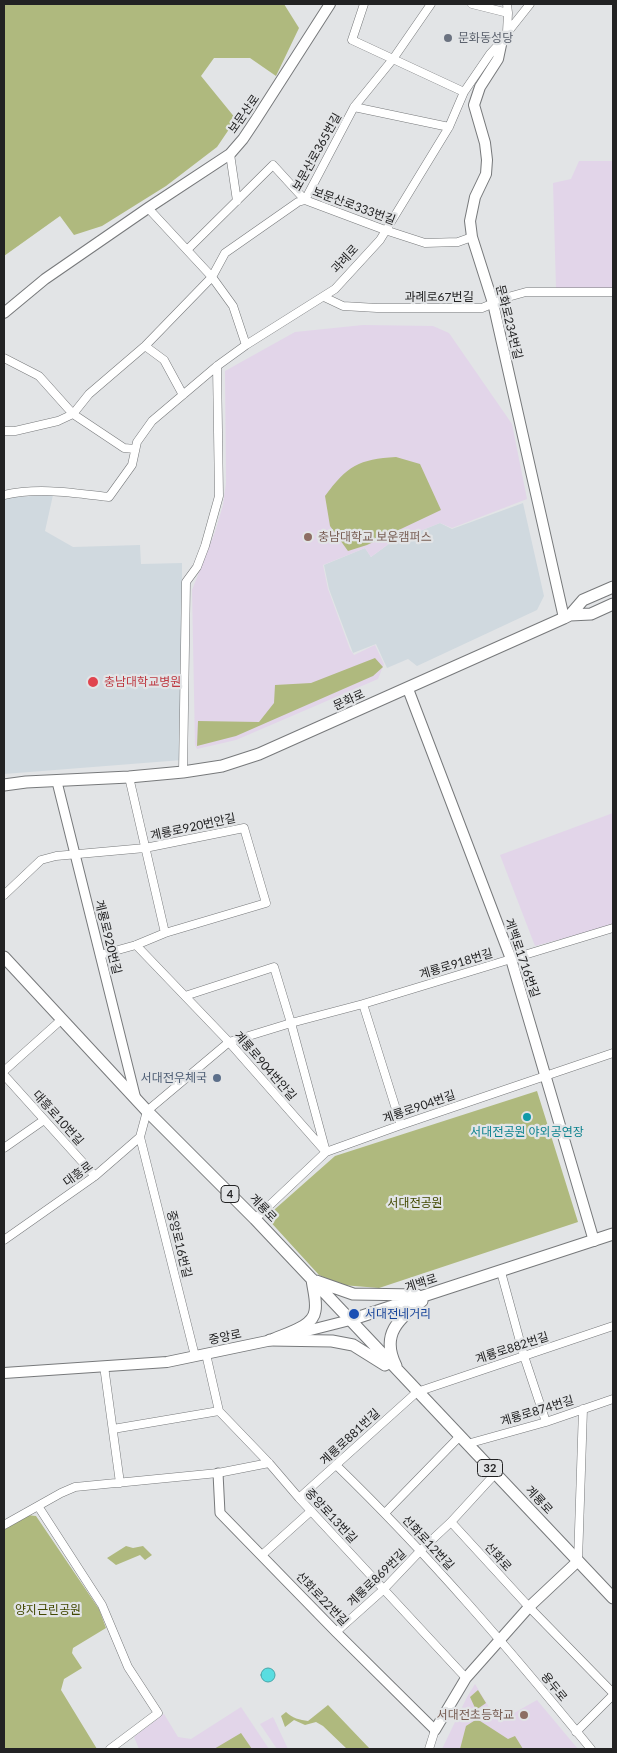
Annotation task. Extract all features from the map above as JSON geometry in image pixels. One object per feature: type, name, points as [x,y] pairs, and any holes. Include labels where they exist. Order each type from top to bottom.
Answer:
[{"type":"main road","name":"보문산로","points":[[4,313],[45,279],[230,154],[255,121],[330,4]]},
{"type":"main road","name":"문화로234번길","points":[[505,37],[498,59],[480,87],[474,105],[485,143],[487,160],[486,174],[475,197],[470,221],[472,237],[492,303],[567,616]]},
{"type":"main road","name":"문화로","points":[[567,616],[583,600],[613,587]]},
{"type":"main road","name":"문화로","points":[[4,785],[26,782],[57,782],[129,777],[222,766],[259,754],[408,689],[567,616],[591,614],[613,604]]},
{"type":"main road","name":"계백로1716번길","points":[[408,689],[511,959],[594,1240]]},
{"type":"main road","name":"계룡로","points":[[4,956],[61,1020],[147,1111],[255,1219],[613,1598]]},
{"type":"main road","name":"계백로","points":[[350,1320],[613,1234]]},
{"type":"main road","points":[[312,1279],[341,1292],[353,1294],[429,1295]]},
{"type":"main road","points":[[270,1340],[308,1323],[314,1316],[316,1309],[312,1279]]},
{"type":"main road","points":[[402,1376],[391,1354],[390,1344],[393,1328],[408,1312],[429,1295]]},
{"type":"main road","name":"중앙로","points":[[4,1374],[167,1362],[270,1340],[350,1320]]},
{"type":"main road","points":[[270,1340],[332,1341],[353,1346],[376,1358],[402,1376]]},
{"type":"main road","points":[[435,1730],[466,1678],[529,1607],[578,1561]]},
{"type":"street","points":[[364,4],[352,40],[464,92]]},
{"type":"street","name":"보문산로365번길","points":[[73,414],[89,394],[145,346],[212,277],[225,253],[298,202],[305,200],[354,107],[393,59],[431,4]]},
{"type":"street","points":[[472,4],[508,13]]},
{"type":"street","points":[[505,37],[508,13],[507,4]]},
{"type":"street","name":"과례로","points":[[4,495],[20,491],[109,497],[132,465],[137,442],[152,421],[217,366],[246,345],[335,289],[380,240],[449,127],[464,92],[490,54],[530,4]]},
{"type":"street","points":[[354,107],[449,127]]},
{"type":"street","points":[[230,154],[237,201]]},
{"type":"street","name":"보문산로333번길","points":[[187,250],[273,165],[305,200],[385,230],[425,243],[458,242],[472,237]]},
{"type":"street","points":[[148,208],[212,277],[233,306],[246,345]]},
{"type":"street","name":"과례로67번길","points":[[324,297],[343,306],[377,308],[482,308],[526,292],[613,292]]},
{"type":"street","points":[[145,346],[164,360],[183,395]]},
{"type":"street","points":[[4,358],[39,376],[73,414],[124,448],[135,449]]},
{"type":"street","points":[[183,772],[186,582],[197,568],[219,496],[217,366]]},
{"type":"street","points":[[4,431],[15,431],[58,421],[73,414]]},
{"type":"street","points":[[129,777],[165,933]]},
{"type":"street","name":"계룡로920번길","points":[[57,782],[136,1099]]},
{"type":"street","name":"계룡로920번안길","points":[[4,894],[41,860],[56,856],[145,848],[244,828],[266,902],[165,933],[136,945],[100,956]]},
{"type":"street","name":"계룡로918번길","points":[[147,1111],[229,1042],[363,1004],[613,928]]},
{"type":"street","name":"계룡로904번안길","points":[[136,945],[229,1042],[326,1152]]},
{"type":"street","points":[[185,996],[274,968],[326,1152]]},
{"type":"street","points":[[363,1004],[401,1125]]},
{"type":"street","points":[[4,1071],[61,1020]]},
{"type":"street","name":"계룡로904번길","points":[[255,1219],[326,1152],[613,1053]]},
{"type":"street","name":"대흥로10번길","points":[[4,1075],[95,1176]]},
{"type":"street","points":[[140,1137],[147,1111]]},
{"type":"street","points":[[4,1148],[44,1120]]},
{"type":"street","name":"대흥로","points":[[4,1240],[95,1176],[140,1137]]},
{"type":"street","name":"중앙로16번길","points":[[140,1137],[195,1356]]},
{"type":"street","points":[[500,1272],[524,1356],[546,1422]]},
{"type":"street","name":"계룡로882번길","points":[[417,1392],[613,1326]]},
{"type":"street","points":[[113,1429],[219,1411],[206,1354]]},
{"type":"street","points":[[104,1366],[120,1483]]},
{"type":"street","name":"계룡로881번길","points":[[299,1498],[417,1392]]},
{"type":"street","name":"계룡로874번길","points":[[464,1440],[546,1422],[613,1399]]},
{"type":"street","points":[[578,1561],[583,1409]]},
{"type":"street","name":"중앙로13번길","points":[[219,1411],[466,1678]]},
{"type":"street","points":[[385,1513],[464,1440]]},
{"type":"street","points":[[4,1525],[61,1492],[75,1487],[221,1472],[269,1463]]},
{"type":"street","name":"선화로12번길","points":[[336,1465],[421,1550],[500,1639]]},
{"type":"street","name":"선화로22번길","points":[[221,1472],[220,1513],[435,1730]]},
{"type":"street","name":"계룡로869번길","points":[[336,1632],[383,1590],[451,1522],[495,1474]]},
{"type":"street","points":[[38,1506],[102,1605],[128,1667],[158,1713],[110,1749]]},
{"type":"street","points":[[262,1555],[311,1511]]},
{"type":"street","name":"선화로","points":[[451,1522],[613,1694]]},
{"type":"street","name":"용두로","points":[[500,1639],[590,1749]]},
{"type":"street","points":[[576,1732],[613,1694]]},
{"type":"street","points":[[429,1749],[435,1730]]},
{"type":"shaded area","points":[[579,161],[613,161],[613,288],[556,288],[553,183],[571,179]]},
{"type":"shaded area","name":"충남대학교 보운캠퍼스","points":[[363,325],[433,326],[449,333],[512,424],[527,499],[452,528],[440,523],[390,543],[371,557],[365,548],[323,565],[328,589],[350,649],[354,655],[375,645],[384,664],[378,679],[236,740],[197,749],[195,745],[192,590],[215,532],[223,505],[226,483],[225,371],[295,332]]},
{"type":"shaded area","name":"충남대학교병원","points":[[53,495],[45,531],[73,547],[140,545],[141,564],[182,563],[182,760],[4,774],[4,499]]},
{"type":"shaded area","points":[[523,503],[544,596],[537,610],[417,666],[408,659],[387,668],[376,644],[353,653],[329,589],[324,565],[365,548],[371,557],[390,543],[440,523],[452,529]]},
{"type":"shaded area","points":[[613,813],[613,925],[535,946],[500,855]]},
{"type":"shaded area","name":"서대전초등학교","points":[[475,1684],[495,1717],[508,1708],[514,1713],[537,1700],[578,1749],[442,1749]]},
{"type":"shaded area","points":[[241,1707],[269,1749],[139,1749],[134,1737],[164,1714],[178,1737],[191,1739]]},
{"type":"shaded area","points":[[273,1717],[288,1749],[277,1749],[260,1724]]},
{"type":"green space","points":[[4,4],[284,4],[299,28],[276,76],[250,58],[214,58],[201,76],[236,119],[217,147],[166,186],[102,226],[74,235],[60,216],[4,256]]},
{"type":"green space","points":[[396,457],[420,464],[441,510],[367,545],[348,551],[330,526],[325,496],[347,471],[355,466],[372,460]]},
{"type":"green space","points":[[375,658],[383,667],[373,676],[236,736],[197,746],[198,721],[259,722],[274,703],[275,685],[311,683]]},
{"type":"green space","name":"서대전공원","points":[[537,1091],[578,1222],[379,1288],[342,1285],[319,1275],[266,1217],[335,1156]]},
{"type":"green space","name":"양지근린공원","points":[[27,1515],[36,1516],[99,1609],[106,1628],[73,1648],[72,1653],[82,1668],[64,1679],[61,1690],[97,1749],[4,1749],[4,1530]]},
{"type":"green space","points":[[126,1546],[133,1548],[143,1546],[152,1555],[145,1560],[140,1555],[116,1565],[107,1558]]},
{"type":"green space","points":[[478,1690],[486,1703],[476,1710],[470,1697]]},
{"type":"green space","points":[[328,1705],[370,1749],[347,1749],[323,1726],[316,1722],[305,1725],[294,1720],[285,1727],[281,1716],[286,1712],[291,1716],[308,1721]]},
{"type":"green space","points":[[477,1719],[508,1739],[515,1736],[523,1749],[460,1749],[466,1726]]},
{"type":"green space","points":[[241,1733],[252,1749],[214,1749]]},
{"type":"water","points":[[268,1668],[273,1670],[275,1675],[273,1680],[268,1682],[263,1680],[261,1675],[263,1670]]},
{"type":"place","name":"문화동성당","points":[[448,38]]},
{"type":"place","name":"충남대학교 보운캠퍼스","points":[[308,537]]},
{"type":"place","name":"충남대학교병원","points":[[93,682]]},
{"type":"place","name":"서대전우체국","points":[[217,1078]]},
{"type":"place","name":"서대전공원 야외공연장","points":[[527,1117]]},
{"type":"place","name":"서대전네거리","points":[[354,1314]]},
{"type":"place","name":"서대전초등학교","points":[[524,1715]]}]
